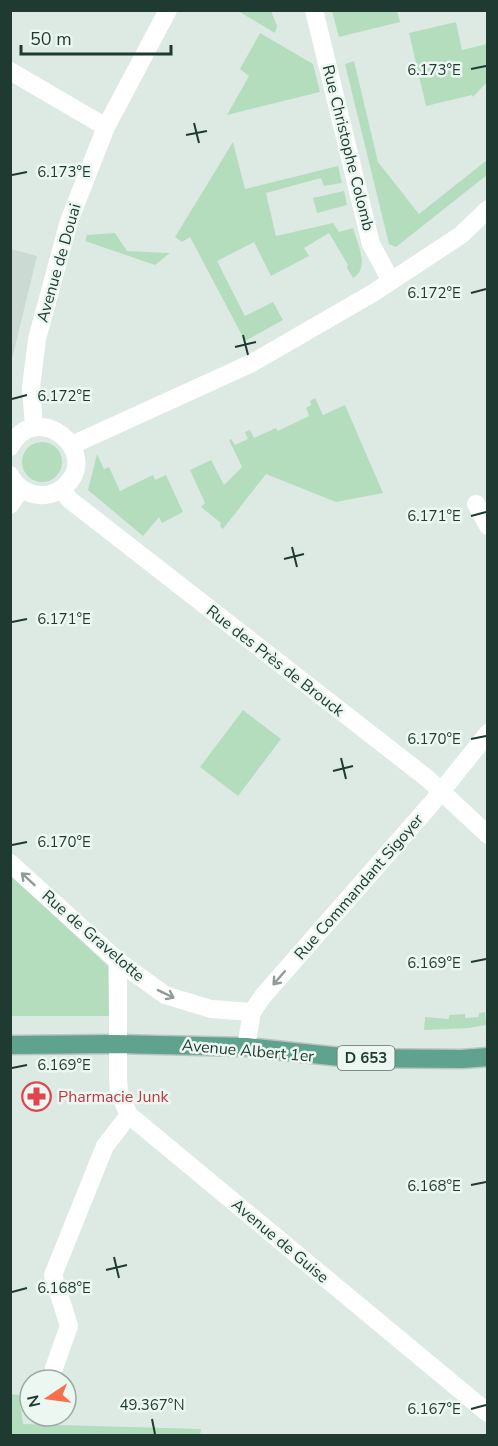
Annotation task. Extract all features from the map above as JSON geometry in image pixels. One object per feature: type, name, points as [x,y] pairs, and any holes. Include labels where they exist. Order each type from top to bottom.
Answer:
[{"type":"main road","name":"D 653","points":[[10,1045],[117,1044]]},
{"type":"main road","name":"Avenue Albert 1er","points":[[117,1044],[246,1047],[351,1058],[462,1059],[488,1057]]},
{"type":"street","name":"Avenue de Douai","points":[[34,427],[31,387],[37,339],[69,222],[106,127],[168,10]]},
{"type":"street","name":"Rue Christophe Colomb","points":[[314,10],[371,244],[391,281]]},
{"type":"street","points":[[10,71],[106,127]]},
{"type":"street","points":[[72,446],[252,363],[391,281],[461,235],[488,209]]},
{"type":"street","points":[[10,447],[17,437],[34,427],[56,430],[72,446],[75,455],[74,474],[61,489],[41,495],[16,482],[10,505]]},
{"type":"street","name":"Rue des Près de Brouck","points":[[61,489],[70,500],[442,792],[488,835]]},
{"type":"street","points":[[476,504],[488,526]]},
{"type":"street","name":"Rue Commandant Sigoyer","points":[[252,1012],[442,792],[488,734]]},
{"type":"street","name":"Rue de Gravelotte","points":[[10,863],[118,961],[165,995],[211,1010],[252,1012]]},
{"type":"street","points":[[54,1368],[69,1326],[53,1275],[105,1146],[129,1115],[119,1093],[118,961]]},
{"type":"street","points":[[246,1047],[252,1012]]},
{"type":"street","name":"Avenue de Guise","points":[[129,1115],[488,1413]]},
{"type":"shaded area","points":[[10,249],[37,256],[11,363]]},
{"type":"green space","points":[[238,11],[271,11],[277,26],[275,33]]},
{"type":"green space","points":[[332,11],[397,11],[400,22],[339,37]]},
{"type":"green space","points":[[456,22],[462,50],[487,44],[487,82],[473,97],[472,95],[426,106],[409,33]]},
{"type":"green space","points":[[260,33],[313,64],[320,92],[227,115],[249,76],[240,69]]},
{"type":"green space","points":[[354,61],[378,162],[419,214],[487,160],[487,175],[396,247],[389,244],[345,64]]},
{"type":"green space","points":[[233,142],[245,189],[338,166],[342,183],[324,186],[321,178],[266,193],[276,236],[333,223],[339,232],[353,228],[362,262],[358,274],[353,278],[329,233],[304,248],[309,256],[271,276],[254,242],[217,261],[245,316],[273,302],[283,320],[245,341],[190,237],[182,242],[175,237]]},
{"type":"green space","points":[[344,191],[347,205],[317,213],[313,198]]},
{"type":"green space","points":[[115,233],[127,251],[170,253],[155,265],[85,241],[87,235]]},
{"type":"green space","points":[[315,398],[323,415],[345,405],[383,493],[336,502],[266,474],[223,529],[220,526],[221,523],[201,507],[205,503],[190,470],[211,460],[224,485],[242,467],[229,440],[231,439],[235,445],[248,439],[245,432],[250,430],[254,438],[276,428],[278,431],[309,416],[306,408]]},
{"type":"green space","points":[[42,442],[56,448],[62,462],[56,476],[42,482],[28,476],[22,462],[28,448]]},
{"type":"green space","points":[[97,454],[104,469],[109,467],[120,491],[153,475],[155,480],[166,475],[183,512],[162,523],[159,517],[143,536],[88,490]]},
{"type":"green space","points":[[243,710],[281,739],[238,796],[200,767]]},
{"type":"green space","points":[[10,874],[108,966],[109,1016],[11,1016]]},
{"type":"green space","points":[[485,1012],[486,1025],[424,1030],[425,1017],[449,1019],[449,1015],[465,1014],[465,1018],[479,1017],[479,1013]]},
{"type":"green space","points":[[10,1394],[18,1395],[18,1428],[78,1428],[78,1426],[201,1429],[200,1435],[11,1435]]},
{"type":"place","name":"Pharmacie Junk","points":[[37,1097]]}]
